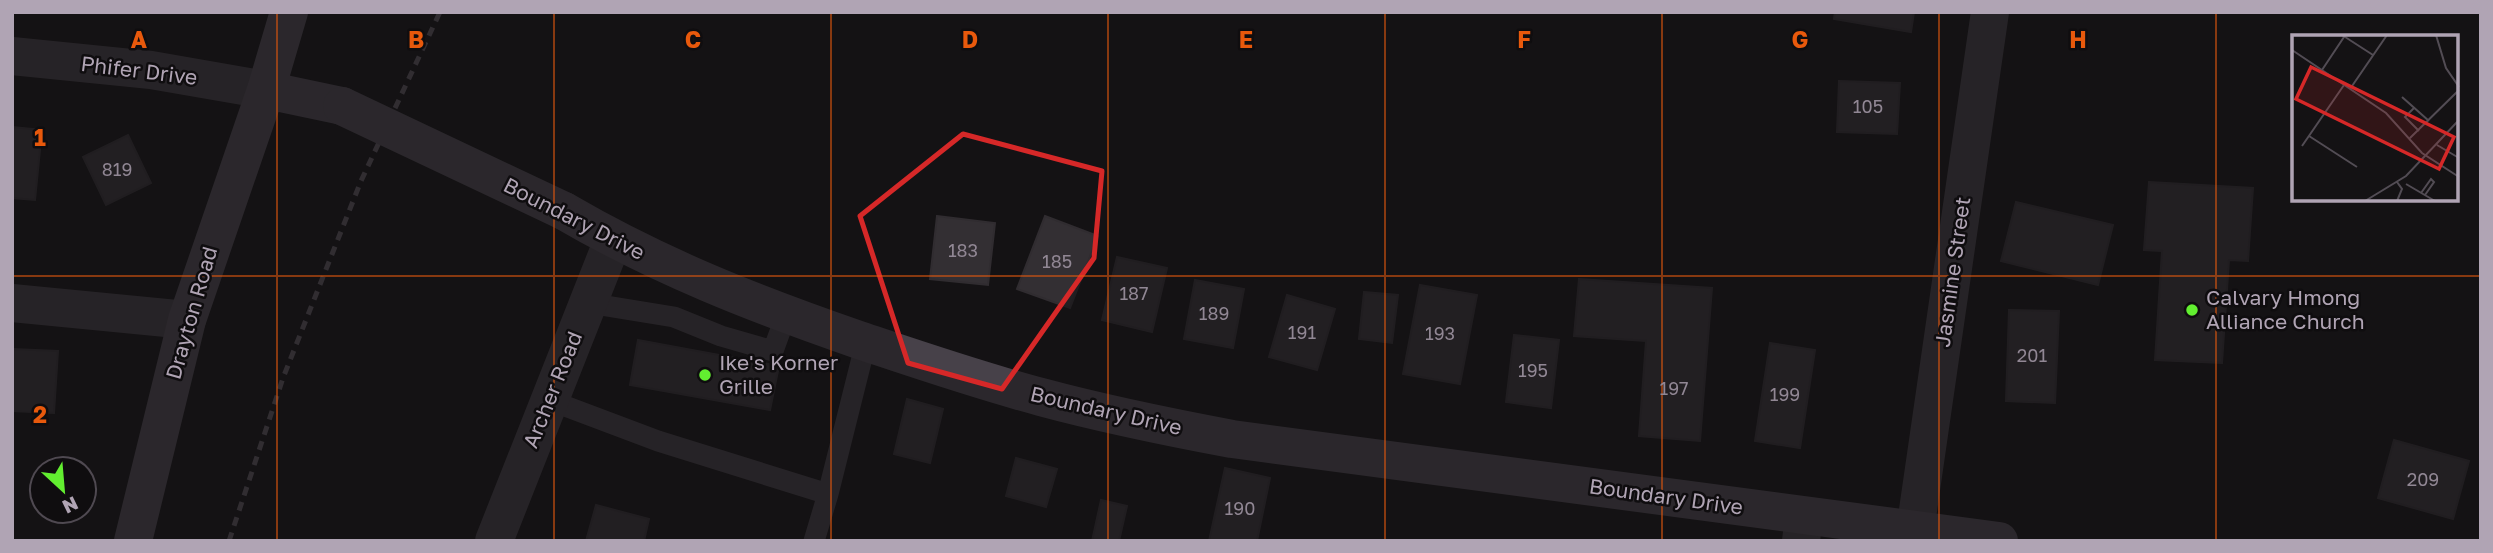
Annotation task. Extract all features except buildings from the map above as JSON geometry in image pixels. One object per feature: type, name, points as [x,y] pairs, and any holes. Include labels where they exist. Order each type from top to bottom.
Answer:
[{"type":"street","name":"Drayton Road","points":[[133,541],[187,320],[266,90],[289,12]]},
{"type":"street","name":"Jasmine Street","points":[[1915,531],[1990,12]]},
{"type":"street","name":"Phifer Drive","points":[[12,56],[151,70],[266,90]]},
{"type":"street","name":"Boundary Drive","points":[[266,90],[342,106],[564,211],[613,240],[715,288],[866,342],[1039,397],[1135,421],[1232,439],[1803,528],[1915,531],[1999,541]]},
{"type":"street","name":"Archer Road","points":[[494,541],[613,240]]},
{"type":"street","points":[[12,303],[187,320]]},
{"type":"lane","points":[[588,303],[674,317],[721,336],[773,351],[786,314]]},
{"type":"lane","points":[[814,541],[866,342]]},
{"type":"lane","points":[[549,400],[658,441],[828,494]]},
{"type":"highlighted area","points":[[963,134],[1102,171],[1094,258],[1002,389],[908,363],[860,216]]},
{"type":"railway","points":[[229,541],[283,378],[361,181],[440,12]]},
{"type":"place","name":"Calvary Hmong Alliance Church","points":[[2192,310]]},
{"type":"place","name":"Ike's Korner Grille","points":[[705,375]]}]
